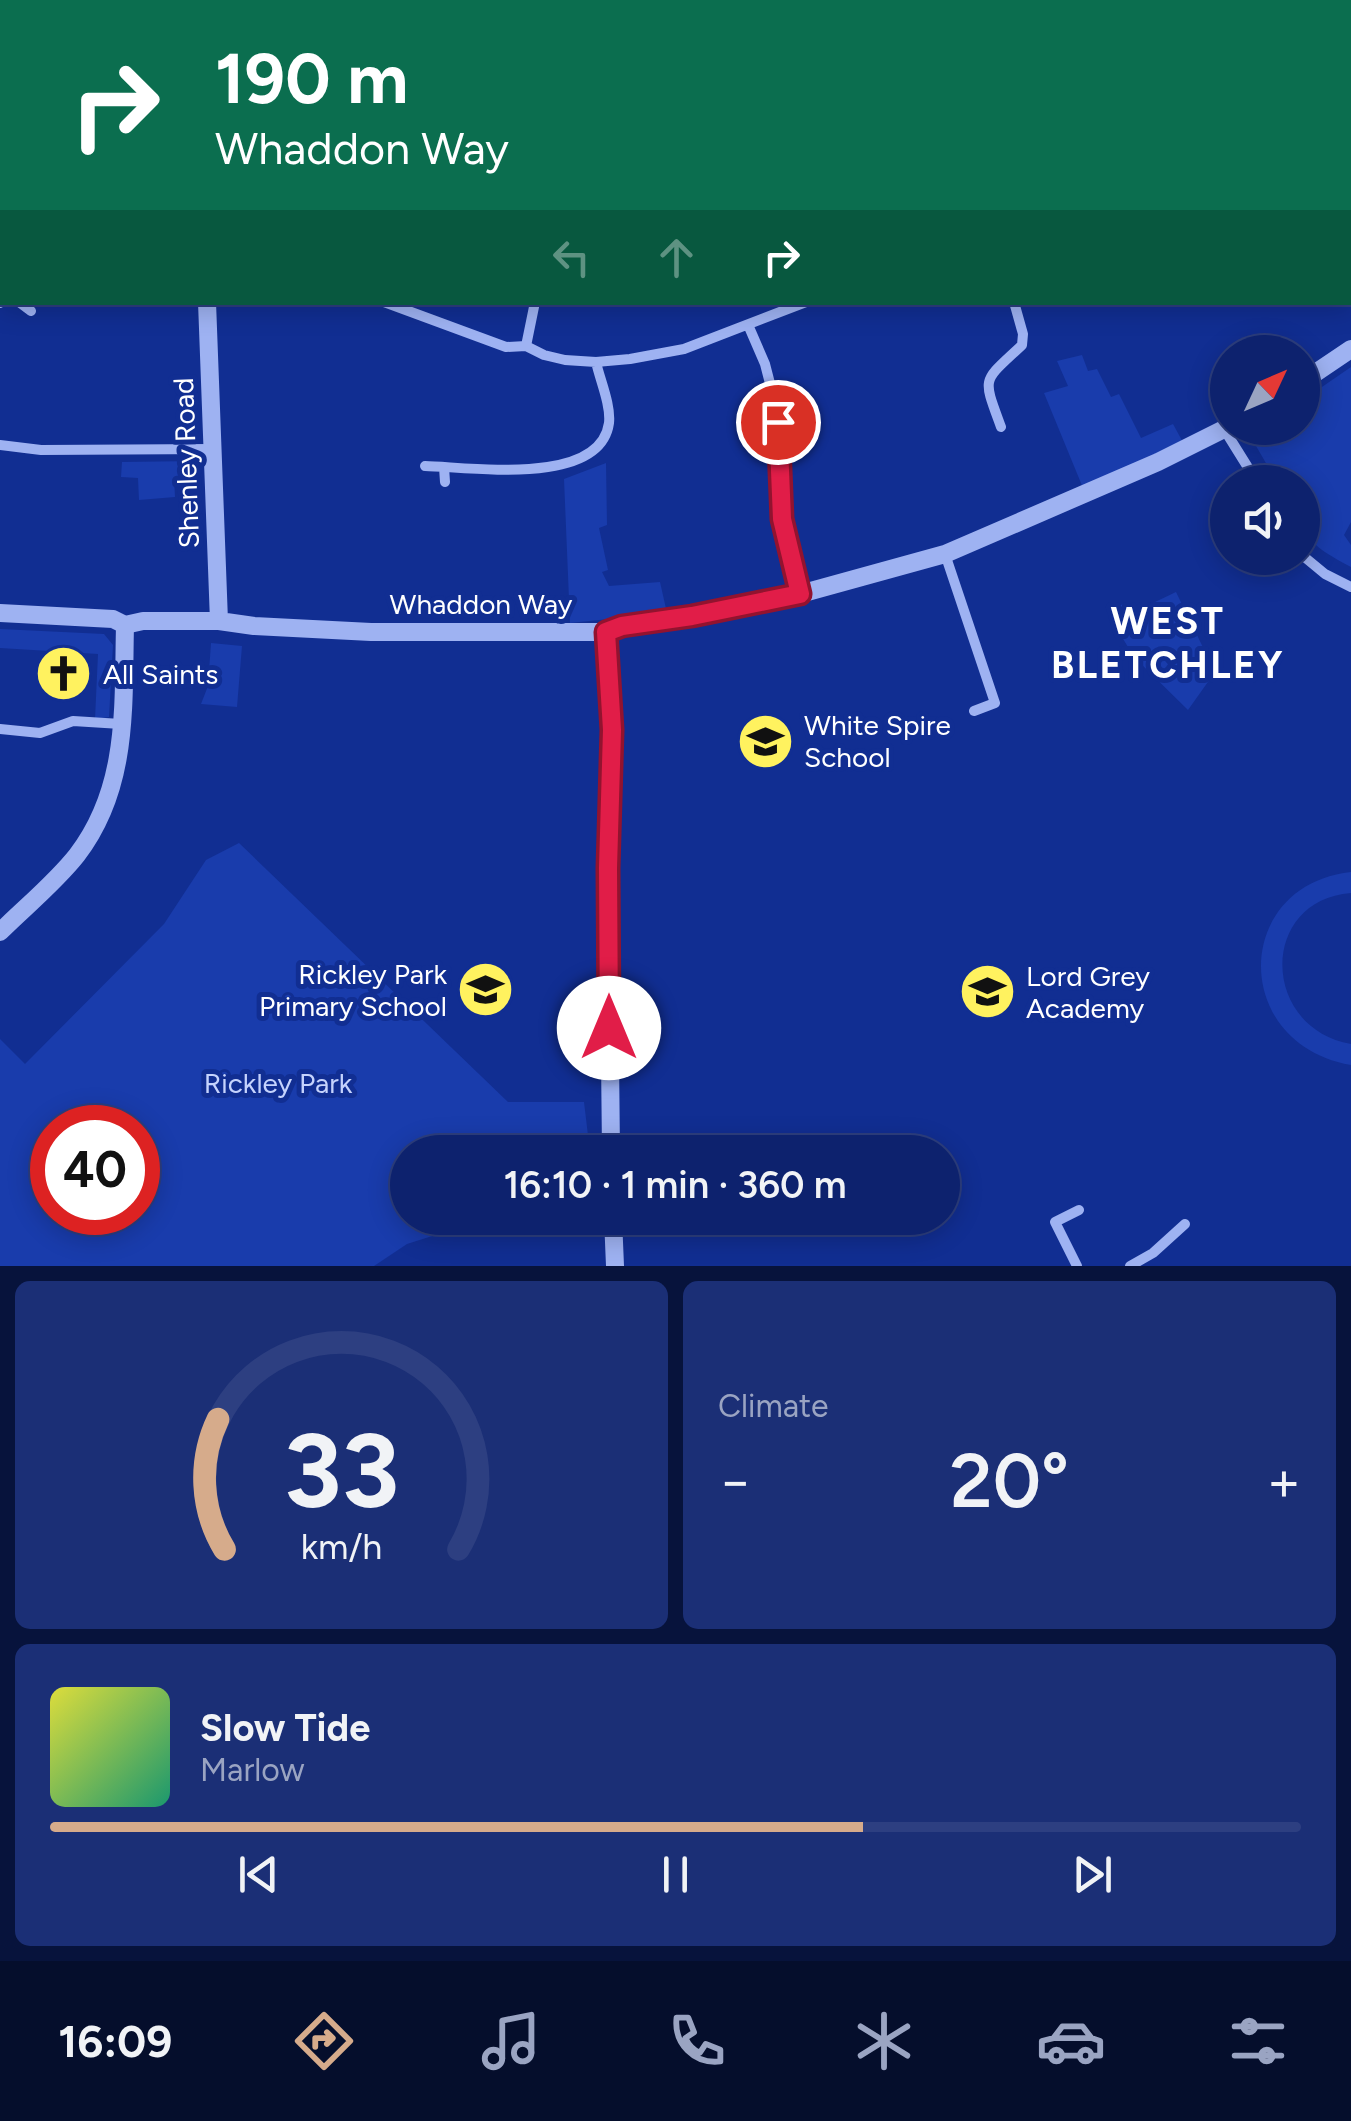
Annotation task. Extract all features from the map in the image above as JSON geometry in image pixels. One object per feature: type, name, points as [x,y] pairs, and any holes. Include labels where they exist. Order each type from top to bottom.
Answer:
[{"type":"street","points":[[23,305],[31,311]]},
{"type":"street","name":"Shenley Road","points":[[207,305],[220,621]]},
{"type":"street","points":[[392,305],[506,347],[526,346],[544,356],[596,362],[684,348],[749,327],[799,305]]},
{"type":"street","points":[[526,346],[535,305]]},
{"type":"street","points":[[1001,427],[987,388],[989,374],[1022,345],[1015,305]]},
{"type":"street","points":[[749,327],[774,394],[782,519],[800,594]]},
{"type":"street","points":[[1320,370],[1351,349]]},
{"type":"street","points":[[425,466],[548,468],[588,454],[608,424],[596,362]]},
{"type":"street","name":"Whaddon Way","points":[[0,613],[113,619],[126,625],[143,621],[220,621],[371,632],[606,632],[800,594],[946,554],[1210,436]]},
{"type":"street","points":[[0,445],[41,450],[213,449]]},
{"type":"street","points":[[444,467],[444,482]]},
{"type":"street","points":[[946,554],[995,703],[974,711]]},
{"type":"street","points":[[1320,569],[1351,587]]},
{"type":"street","points":[[0,932],[76,856],[108,806],[118,766],[126,625]]},
{"type":"street","points":[[606,632],[612,730],[608,890],[611,1135]]},
{"type":"street","points":[[0,729],[40,733],[74,721],[121,724]]},
{"type":"street","points":[[1077,1266],[1055,1222],[1080,1210]]},
{"type":"street","points":[[1130,1266],[1153,1253],[1185,1224]]},
{"type":"street","points":[[614,1235],[615,1266]]},
{"type":"green space","points":[[1082,355],[1088,371],[1097,369],[1111,397],[1119,394],[1141,438],[1173,424],[1185,446],[1083,488],[1044,393],[1068,386],[1057,361]]},
{"type":"green space","points":[[1351,367],[1351,522],[1344,535],[1351,545],[1351,567],[1320,548],[1320,465],[1267,465],[1256,446],[1320,445],[1320,388]]},
{"type":"green space","points":[[198,461],[198,476],[174,477],[175,497],[139,500],[138,478],[121,477],[122,462]]},
{"type":"green space","points":[[606,463],[607,525],[599,528],[608,570],[602,572],[609,586],[660,582],[667,613],[570,623],[564,479]]},
{"type":"green space","points":[[1176,592],[1215,672],[1188,710],[1134,657],[1108,614],[1110,609],[1126,603],[1132,613]]},
{"type":"green space","points":[[0,629],[104,634],[113,645],[109,717],[95,719],[98,654],[0,648]]},
{"type":"green space","points":[[211,643],[242,646],[237,707],[201,704],[208,686]]},
{"type":"green space","name":"Rickley Park","points":[[239,843],[508,1102],[584,1102],[588,1135],[390,1135],[390,1235],[435,1235],[407,1244],[374,1266],[0,1266],[0,1039],[25,1064],[164,924],[206,860]]},
{"type":"green space","points":[[1351,872],[1351,893],[1321,901],[1299,917],[1287,940],[1282,965],[1287,991],[1300,1015],[1321,1033],[1351,1044],[1351,1065],[1311,1051],[1283,1028],[1266,998],[1261,966],[1267,933],[1284,905],[1312,883]]},
{"type":"place","name":"All Saints","points":[[64,674]]},
{"type":"place","name":"White Spire School","points":[[765,741]]},
{"type":"place","name":"Rickley Park Primary School","points":[[486,990]]},
{"type":"place","name":"Lord Grey Academy","points":[[987,992]]},
{"type":"district","name":"WEST BLETCHLEY","points":[[1168,643]]},
{"type":"route","points":[[609,1028],[612,730],[606,632],[800,594],[782,519],[778,422]]}]
